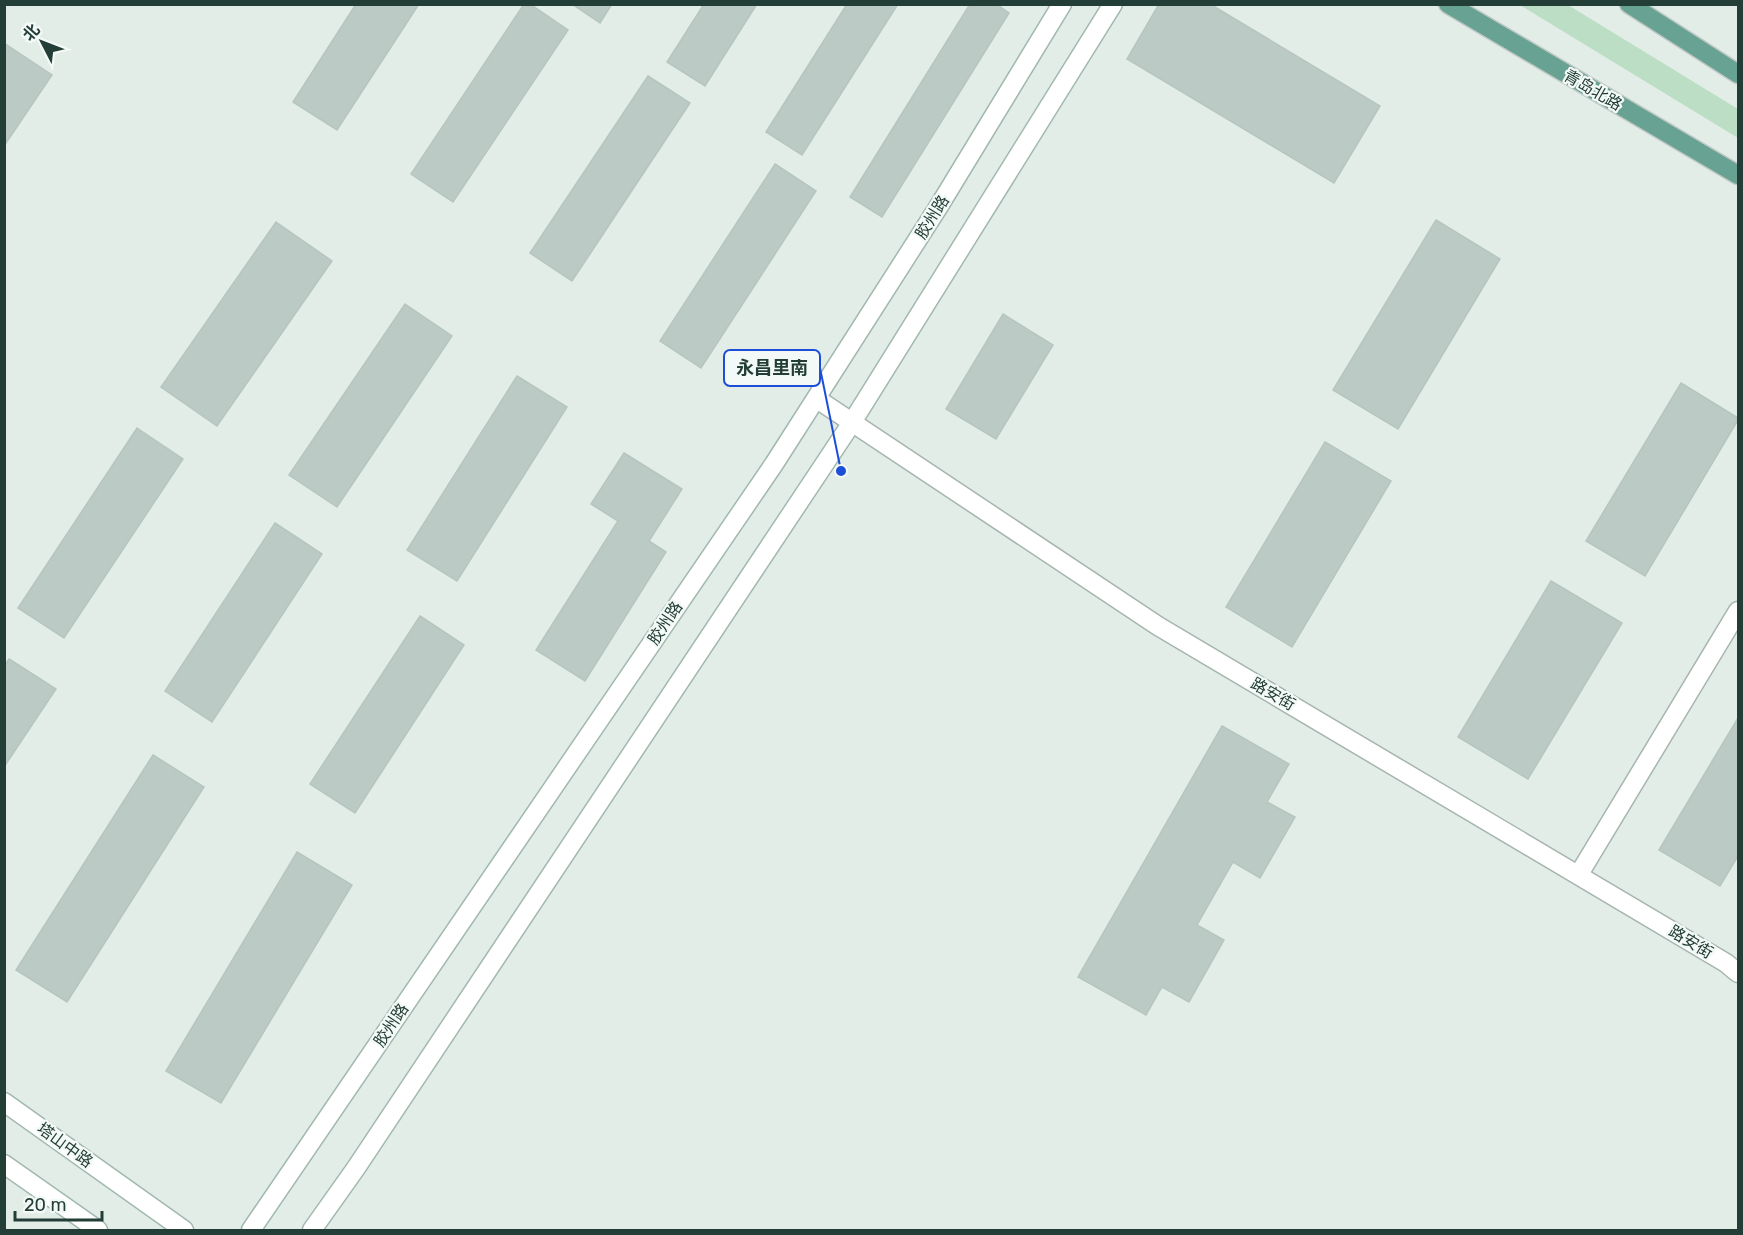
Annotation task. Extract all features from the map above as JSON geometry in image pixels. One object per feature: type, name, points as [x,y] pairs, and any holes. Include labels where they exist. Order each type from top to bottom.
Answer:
[{"type":"main road","name":"胶州路","points":[[251,1230],[817,399],[939,206],[1062,4]]},
{"type":"main road","points":[[312,1230],[356,1168],[851,424],[1113,4]]},
{"type":"main road","name":"青岛北路","points":[[1448,4],[1738,175]]},
{"type":"main road","points":[[1629,4],[1738,74]]},
{"type":"main road","name":"路安街","points":[[817,399],[851,424],[1158,626],[1579,874],[1726,963],[1738,973]]},
{"type":"main road","points":[[1579,874],[1738,611]]},
{"type":"main road","name":"塔山中路","points":[[4,1102],[184,1230]]},
{"type":"main road","points":[[4,1164],[98,1230]]},
{"type":"green space","points":[[1520,5],[1568,5],[1738,109],[1738,138]]},
{"type":"building","points":[[356,4],[419,4],[337,130],[293,102]]},
{"type":"building","points":[[524,4],[530,4],[568,30],[453,202],[411,174]]},
{"type":"building","points":[[572,4],[612,4],[600,23]]},
{"type":"building","points":[[704,4],[757,4],[705,86],[667,62]]},
{"type":"building","points":[[847,4],[898,4],[802,155],[766,132]]},
{"type":"building","points":[[970,4],[996,4],[1009,13],[882,217],[850,197]]},
{"type":"building","points":[[1159,4],[1210,4],[1380,106],[1334,183],[1127,59]]},
{"type":"building","points":[[4,43],[52,75],[4,146]]},
{"type":"building","points":[[648,76],[690,103],[572,281],[530,253]]},
{"type":"building","points":[[775,164],[816,191],[701,368],[660,341]]},
{"type":"building","points":[[1436,220],[1500,259],[1398,429],[1333,390]]},
{"type":"building","points":[[276,222],[332,261],[217,426],[161,387]]},
{"type":"building","points":[[405,304],[452,336],[337,507],[289,475]]},
{"type":"building","points":[[1003,314],[1053,345],[996,439],[946,409]]},
{"type":"building","points":[[517,376],[567,407],[457,581],[407,550]]},
{"type":"building","points":[[1681,383],[1738,420],[1645,576],[1586,541]]},
{"type":"building","points":[[137,428],[183,459],[64,638],[18,608]]},
{"type":"building","points":[[1325,442],[1391,481],[1292,647],[1226,607]]},
{"type":"building","points":[[624,453],[682,489],[649,541],[666,552],[585,681],[536,650],[618,521],[591,504]]},
{"type":"building","points":[[275,523],[322,554],[212,722],[165,691]]},
{"type":"building","points":[[1551,581],[1622,623],[1528,779],[1458,737]]},
{"type":"building","points":[[420,616],[464,645],[355,813],[310,784]]},
{"type":"building","points":[[9,659],[56,689],[4,767],[4,666]]},
{"type":"building","points":[[1738,718],[1738,856],[1720,886],[1659,850]]},
{"type":"building","points":[[1222,726],[1289,764],[1267,802],[1295,817],[1260,878],[1233,862],[1197,925],[1224,940],[1189,1002],[1162,987],[1146,1015],[1078,977]]},
{"type":"building","points":[[153,755],[204,787],[67,1002],[16,970]]},
{"type":"building","points":[[297,852],[352,885],[221,1103],[166,1071]]},
{"type":"place","name":"永昌里南","points":[[841,471]]}]
